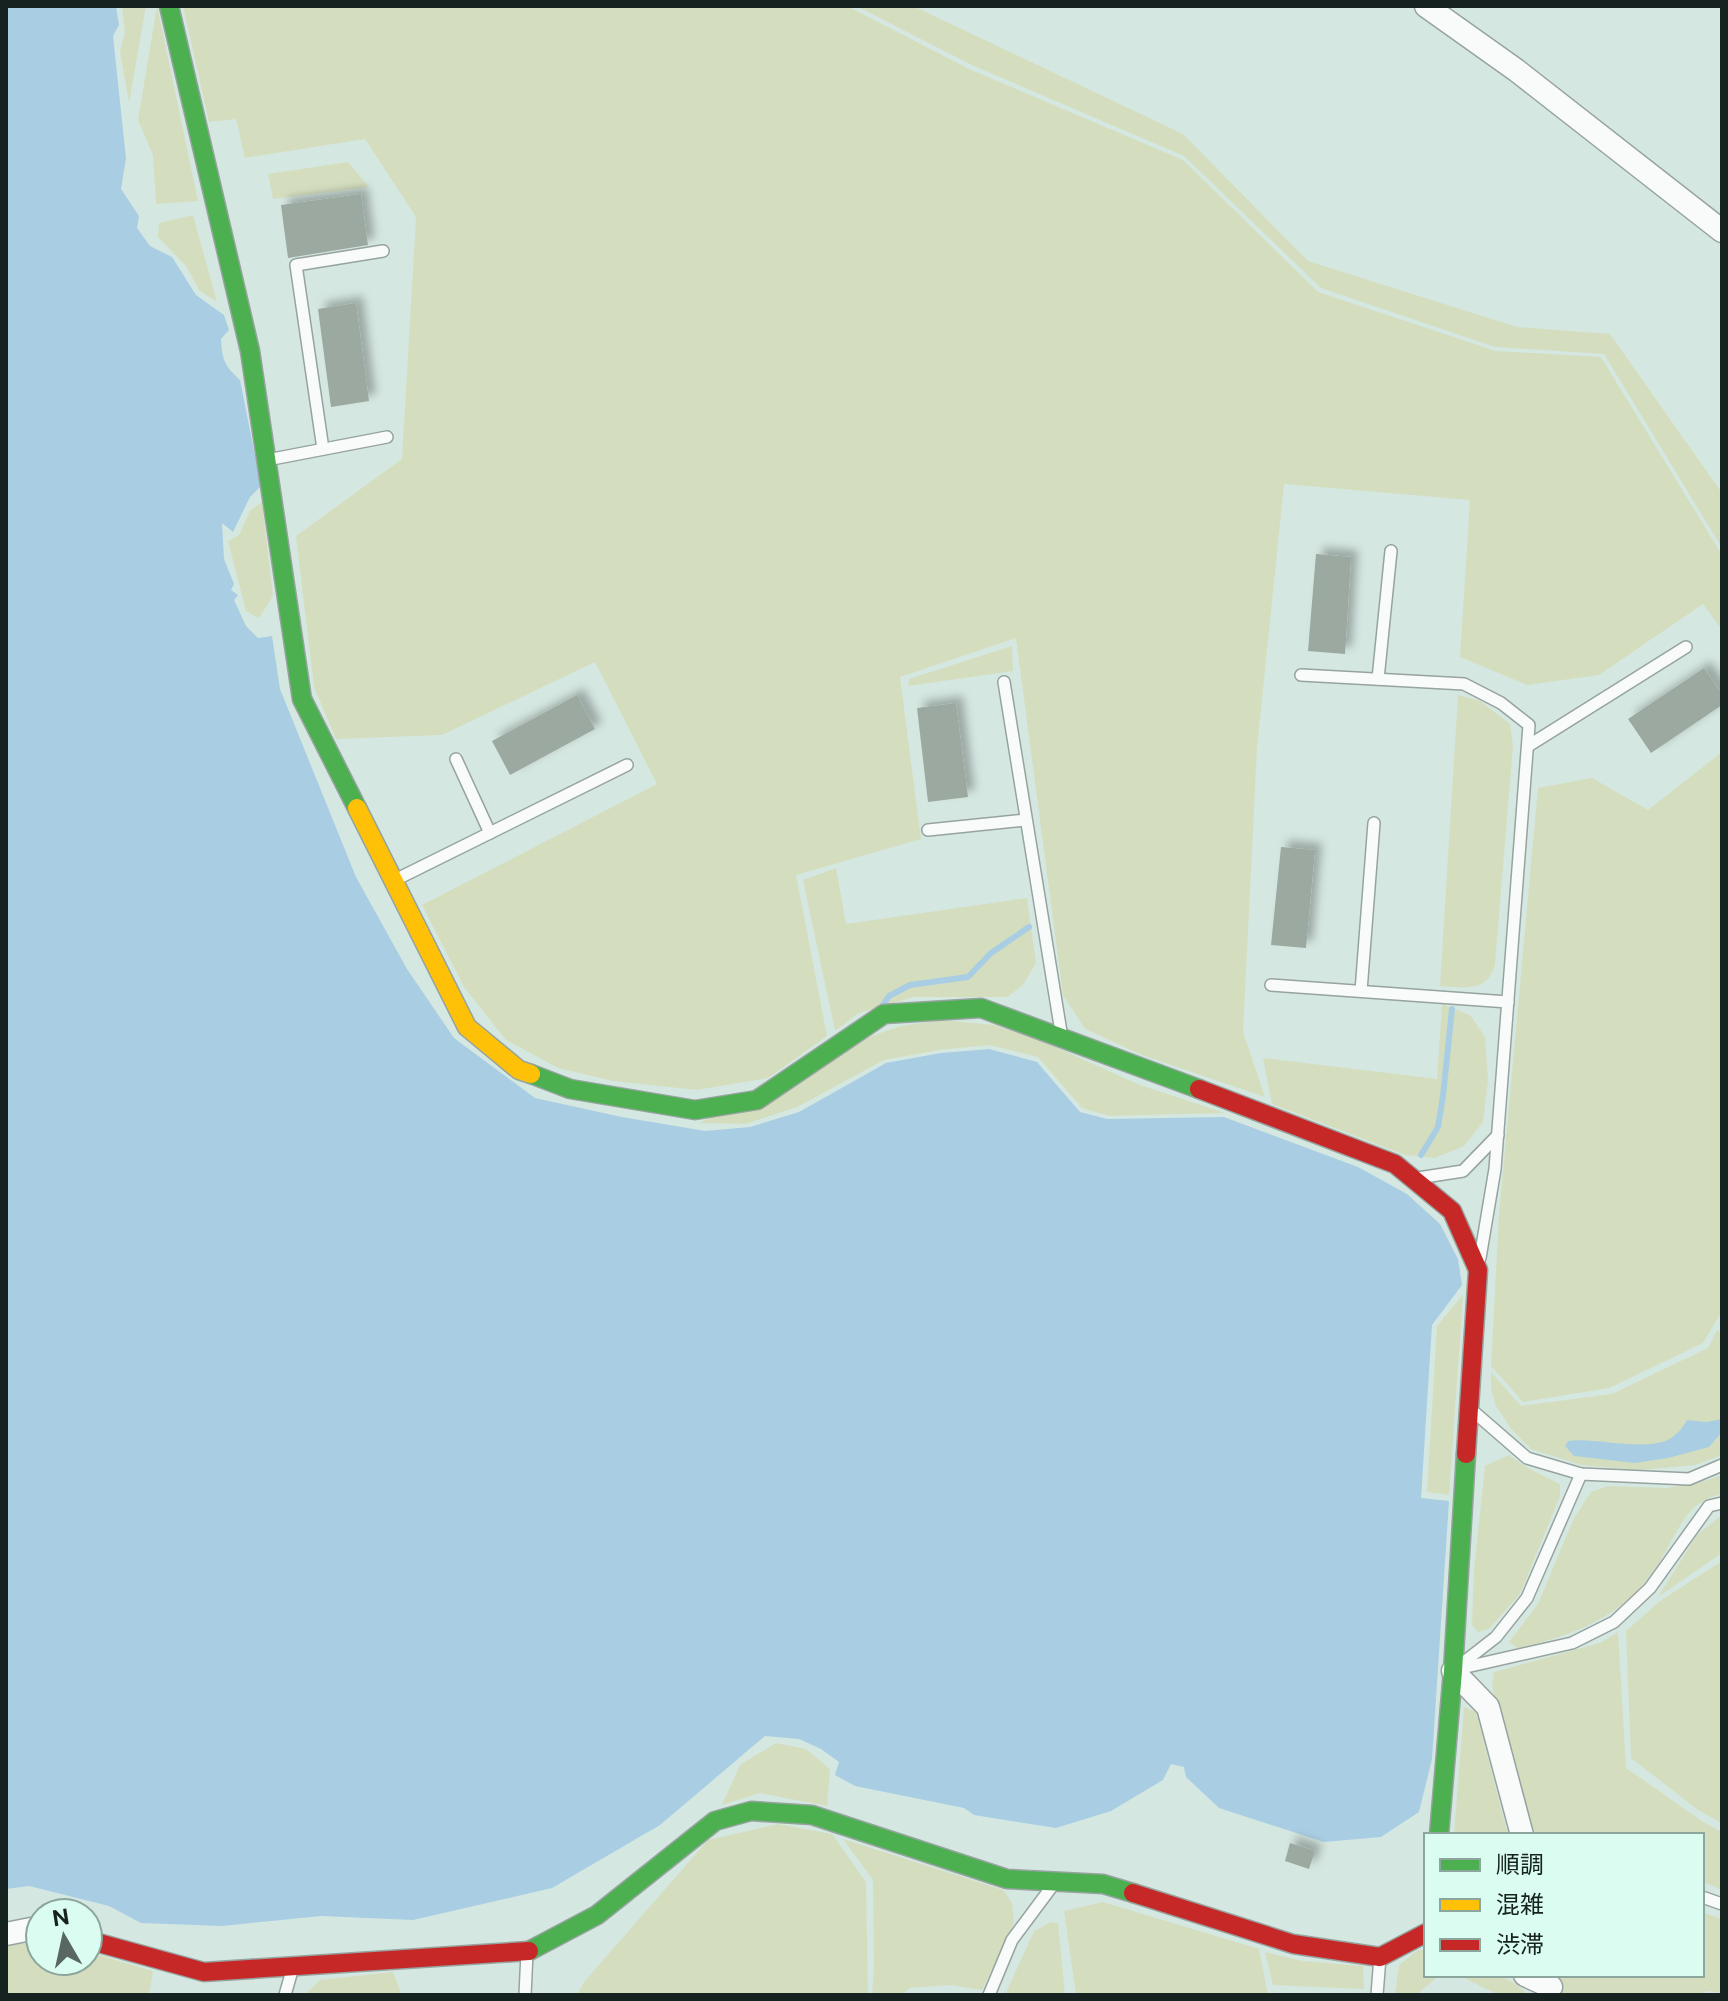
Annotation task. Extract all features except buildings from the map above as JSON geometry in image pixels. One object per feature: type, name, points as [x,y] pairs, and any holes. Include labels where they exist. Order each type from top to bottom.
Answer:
[{"type":"street","points":[[169,6],[250,351],[302,699],[467,1027],[519,1070],[570,1089],[695,1110],[757,1100],[884,1014],[981,1008],[1395,1164],[1452,1211],[1478,1270],[1453,1671],[1439,1833]]},
{"type":"street","points":[[1426,6],[1516,70],[1722,231]]},
{"type":"street","points":[[1453,1671],[1488,1707],[1521,1833]]},
{"type":"street","points":[[104,1944],[204,1972],[528,1952],[597,1915],[715,1821],[751,1811],[812,1815],[1007,1879],[1103,1884],[1293,1944],[1380,1957],[1424,1934]]},
{"type":"street","points":[[1530,1977],[1551,1986]]},
{"type":"lane","points":[[323,449],[296,265],[383,251]]},
{"type":"lane","points":[[266,460],[387,437]]},
{"type":"lane","points":[[1378,679],[1391,551]]},
{"type":"lane","points":[[1528,746],[1686,647]]},
{"type":"lane","points":[[1301,675],[1464,684],[1501,703],[1529,725],[1495,1169],[1478,1270]]},
{"type":"lane","points":[[1004,682],[1062,1037]]},
{"type":"lane","points":[[456,759],[490,833]]},
{"type":"lane","points":[[393,881],[627,765]]},
{"type":"lane","points":[[928,830],[1026,820]]},
{"type":"lane","points":[[1361,991],[1374,823]]},
{"type":"lane","points":[[1271,985],[1508,1002]]},
{"type":"lane","points":[[1413,1179],[1463,1171],[1498,1135]]},
{"type":"lane","points":[[1470,1409],[1527,1458],[1581,1474],[1689,1479],[1722,1465]]},
{"type":"lane","points":[[1453,1671],[1496,1637],[1527,1598],[1581,1474]]},
{"type":"lane","points":[[1453,1671],[1572,1643],[1614,1622],[1650,1588],[1709,1506],[1722,1503]]},
{"type":"lane","points":[[989,1995],[1012,1940],[1056,1882]]},
{"type":"lane","points":[[525,1995],[528,1952]]},
{"type":"lane","points":[[1377,1995],[1380,1957]]},
{"type":"lane","points":[[285,1995],[293,1966]]},
{"type":"green space","points":[[122,6],[146,6],[129,103],[120,51],[125,33]]},
{"type":"green space","points":[[157,6],[198,201],[156,204],[153,155],[138,120]]},
{"type":"green space","points":[[183,6],[847,6],[969,69],[1183,160],[1318,292],[1496,351],[1601,357],[1722,555],[1722,630],[1703,604],[1599,675],[1527,685],[1460,657],[1470,500],[1284,484],[1257,748],[1243,1032],[1265,1097],[1142,1055],[1085,1029],[1063,995],[1016,638],[900,677],[921,839],[796,875],[827,1036],[768,1078],[697,1090],[613,1081],[558,1068],[506,1040],[464,987],[422,905],[657,784],[595,662],[442,735],[336,739],[314,687],[296,536],[402,459],[416,217],[365,139],[245,158],[236,119],[209,122]]},
{"type":"green space","points":[[856,6],[913,6],[1183,134],[1308,261],[1517,327],[1610,334],[1722,493],[1722,548],[1604,354],[1495,347],[1321,288],[1184,156],[972,65]]},
{"type":"green space","points":[[348,162],[369,187],[273,199],[268,174]]},
{"type":"green space","points":[[193,215],[217,302],[199,290],[186,266],[158,237],[159,223]]},
{"type":"green space","points":[[262,502],[273,596],[259,618],[246,611],[228,541],[239,535],[250,511]]},
{"type":"green space","points":[[1012,646],[1013,671],[908,686],[909,679]]},
{"type":"green space","points":[[1458,695],[1480,701],[1510,724],[1513,746],[1495,964],[1487,980],[1466,987],[1440,986]]},
{"type":"green space","points":[[1722,752],[1722,1311],[1703,1343],[1609,1388],[1523,1402],[1491,1366],[1499,1215],[1538,788],[1592,778],[1648,810]]},
{"type":"green space","points":[[836,868],[846,924],[1027,898],[1036,963],[1023,985],[1007,997],[914,997],[859,1013],[835,1031],[803,880]]},
{"type":"green space","points":[[1442,1004],[1470,1015],[1485,1037],[1488,1080],[1483,1122],[1464,1146],[1435,1158],[1405,1155],[1272,1104],[1263,1058],[1437,1079]]},
{"type":"green space","points":[[943,1020],[994,1025],[1042,1041],[1140,1085],[1225,1113],[1109,1116],[1082,1108],[1038,1057],[989,1045],[884,1060],[797,1107],[745,1124],[699,1123],[872,1036],[901,1026]]},
{"type":"green space","points":[[1463,1295],[1449,1495],[1427,1492],[1437,1326]]},
{"type":"green space","points":[[1717,1330],[1722,1333],[1722,1455],[1695,1465],[1640,1470],[1581,1465],[1531,1449],[1512,1430],[1496,1406],[1491,1390],[1491,1372],[1521,1406],[1612,1394],[1708,1348]]},
{"type":"green space","points":[[1509,1455],[1560,1484],[1560,1496],[1520,1594],[1489,1629],[1478,1632],[1472,1625],[1474,1570],[1485,1466]]},
{"type":"green space","points":[[1722,1475],[1722,1494],[1698,1504],[1689,1513],[1652,1574],[1621,1605],[1593,1623],[1557,1637],[1519,1649],[1509,1642],[1538,1604],[1573,1520],[1591,1492],[1608,1486],[1667,1488]]},
{"type":"green space","points":[[1722,1515],[1722,1553],[1658,1597],[1697,1535]]},
{"type":"green space","points":[[1722,1561],[1722,1823],[1698,1810],[1631,1758],[1626,1631],[1660,1601]]},
{"type":"green space","points":[[1618,1632],[1626,1768],[1722,1832],[1722,1890],[1704,1882],[1704,1833],[1536,1833],[1531,1828],[1492,1687],[1494,1672],[1600,1643]]},
{"type":"green space","points":[[1464,1707],[1476,1712],[1507,1833],[1454,1833]]},
{"type":"green space","points":[[776,1743],[806,1749],[830,1769],[827,1806],[760,1793],[722,1805],[740,1765]]},
{"type":"green space","points":[[778,1824],[832,1834],[866,1882],[868,1995],[577,1995],[584,1982],[708,1840]]},
{"type":"green space","points":[[843,1839],[1003,1890],[1012,1903],[1014,1923],[982,1990],[950,1985],[910,1988],[901,1995],[872,1995],[873,1880]]},
{"type":"green space","points":[[1103,1902],[1259,1949],[1268,1995],[1076,1995],[1064,1911]]},
{"type":"green space","points":[[1704,1913],[1722,1919],[1722,1993],[1564,1995],[1557,1977],[1704,1977]]},
{"type":"green space","points":[[1051,1922],[1058,1923],[1065,1995],[1005,1995],[1034,1931]]},
{"type":"green space","points":[[6,1944],[24,1944],[24,1977],[104,1977],[104,1957],[153,1971],[149,1995],[6,1995]]},
{"type":"green space","points":[[1418,1950],[1424,1950],[1424,1977],[1438,1977],[1416,1995],[1395,1995],[1399,1965]]},
{"type":"green space","points":[[1265,1952],[1303,1961],[1363,1966],[1364,1989],[1273,1985]]},
{"type":"green space","points":[[393,1972],[402,1995],[304,1995],[320,1980]]},
{"type":"green space","points":[[1462,1977],[1500,1977],[1511,1981],[1528,1995],[1499,1995]]},
{"type":"water","points":[[6,6],[116,6],[119,25],[113,36],[126,158],[121,189],[139,216],[137,228],[150,246],[172,257],[196,295],[224,315],[229,330],[221,339],[223,358],[240,380],[261,486],[250,497],[233,532],[222,523],[224,559],[234,584],[231,590],[238,595],[234,600],[246,626],[258,638],[272,636],[280,689],[356,877],[407,969],[454,1038],[535,1098],[705,1131],[750,1127],[799,1112],[886,1063],[941,1053],[989,1049],[1037,1062],[1080,1112],[1107,1119],[1224,1117],[1358,1167],[1407,1194],[1440,1224],[1458,1259],[1462,1285],[1432,1325],[1421,1498],[1449,1501],[1432,1759],[1419,1812],[1381,1837],[1324,1842],[1219,1808],[1186,1777],[1184,1767],[1171,1764],[1163,1780],[1111,1811],[1056,1828],[974,1815],[964,1808],[855,1786],[835,1775],[839,1762],[821,1749],[799,1739],[765,1736],[660,1825],[552,1888],[413,1920],[321,1916],[222,1926],[141,1923],[104,1905],[104,1897],[73,1897],[29,1886],[6,1889]]},
{"type":"water","points":[[1722,1419],[1722,1432],[1709,1447],[1668,1458],[1635,1463],[1574,1456],[1565,1446],[1568,1441],[1579,1440],[1653,1444],[1675,1435],[1687,1420],[1707,1422]]},
{"type":"waterway","points":[[883,1005],[889,996],[910,985],[968,977],[991,953],[1029,927]]},
{"type":"waterway","points":[[1421,1155],[1438,1127],[1452,1009]]},
{"type":"traffic: fast","points":[[169,6],[250,351],[302,699],[357,808]]},
{"type":"traffic: fast","points":[[531,1074],[570,1089],[695,1110],[757,1100],[884,1014],[981,1008],[1199,1089]]},
{"type":"traffic: fast","points":[[1439,1833],[1466,1454]]},
{"type":"traffic: fast","points":[[529,1951],[597,1915],[715,1821],[751,1811],[812,1815],[1007,1879],[1103,1884],[1133,1893]]},
{"type":"traffic: slow","points":[[357,808],[467,1027],[519,1070],[531,1074]]},
{"type":"traffic: jam","points":[[1199,1089],[1395,1164],[1452,1211],[1478,1270],[1466,1454]]},
{"type":"traffic: jam","points":[[1133,1893],[1293,1944],[1380,1957],[1424,1934]]},
{"type":"traffic: jam","points":[[104,1944],[204,1972],[529,1951]]}]
